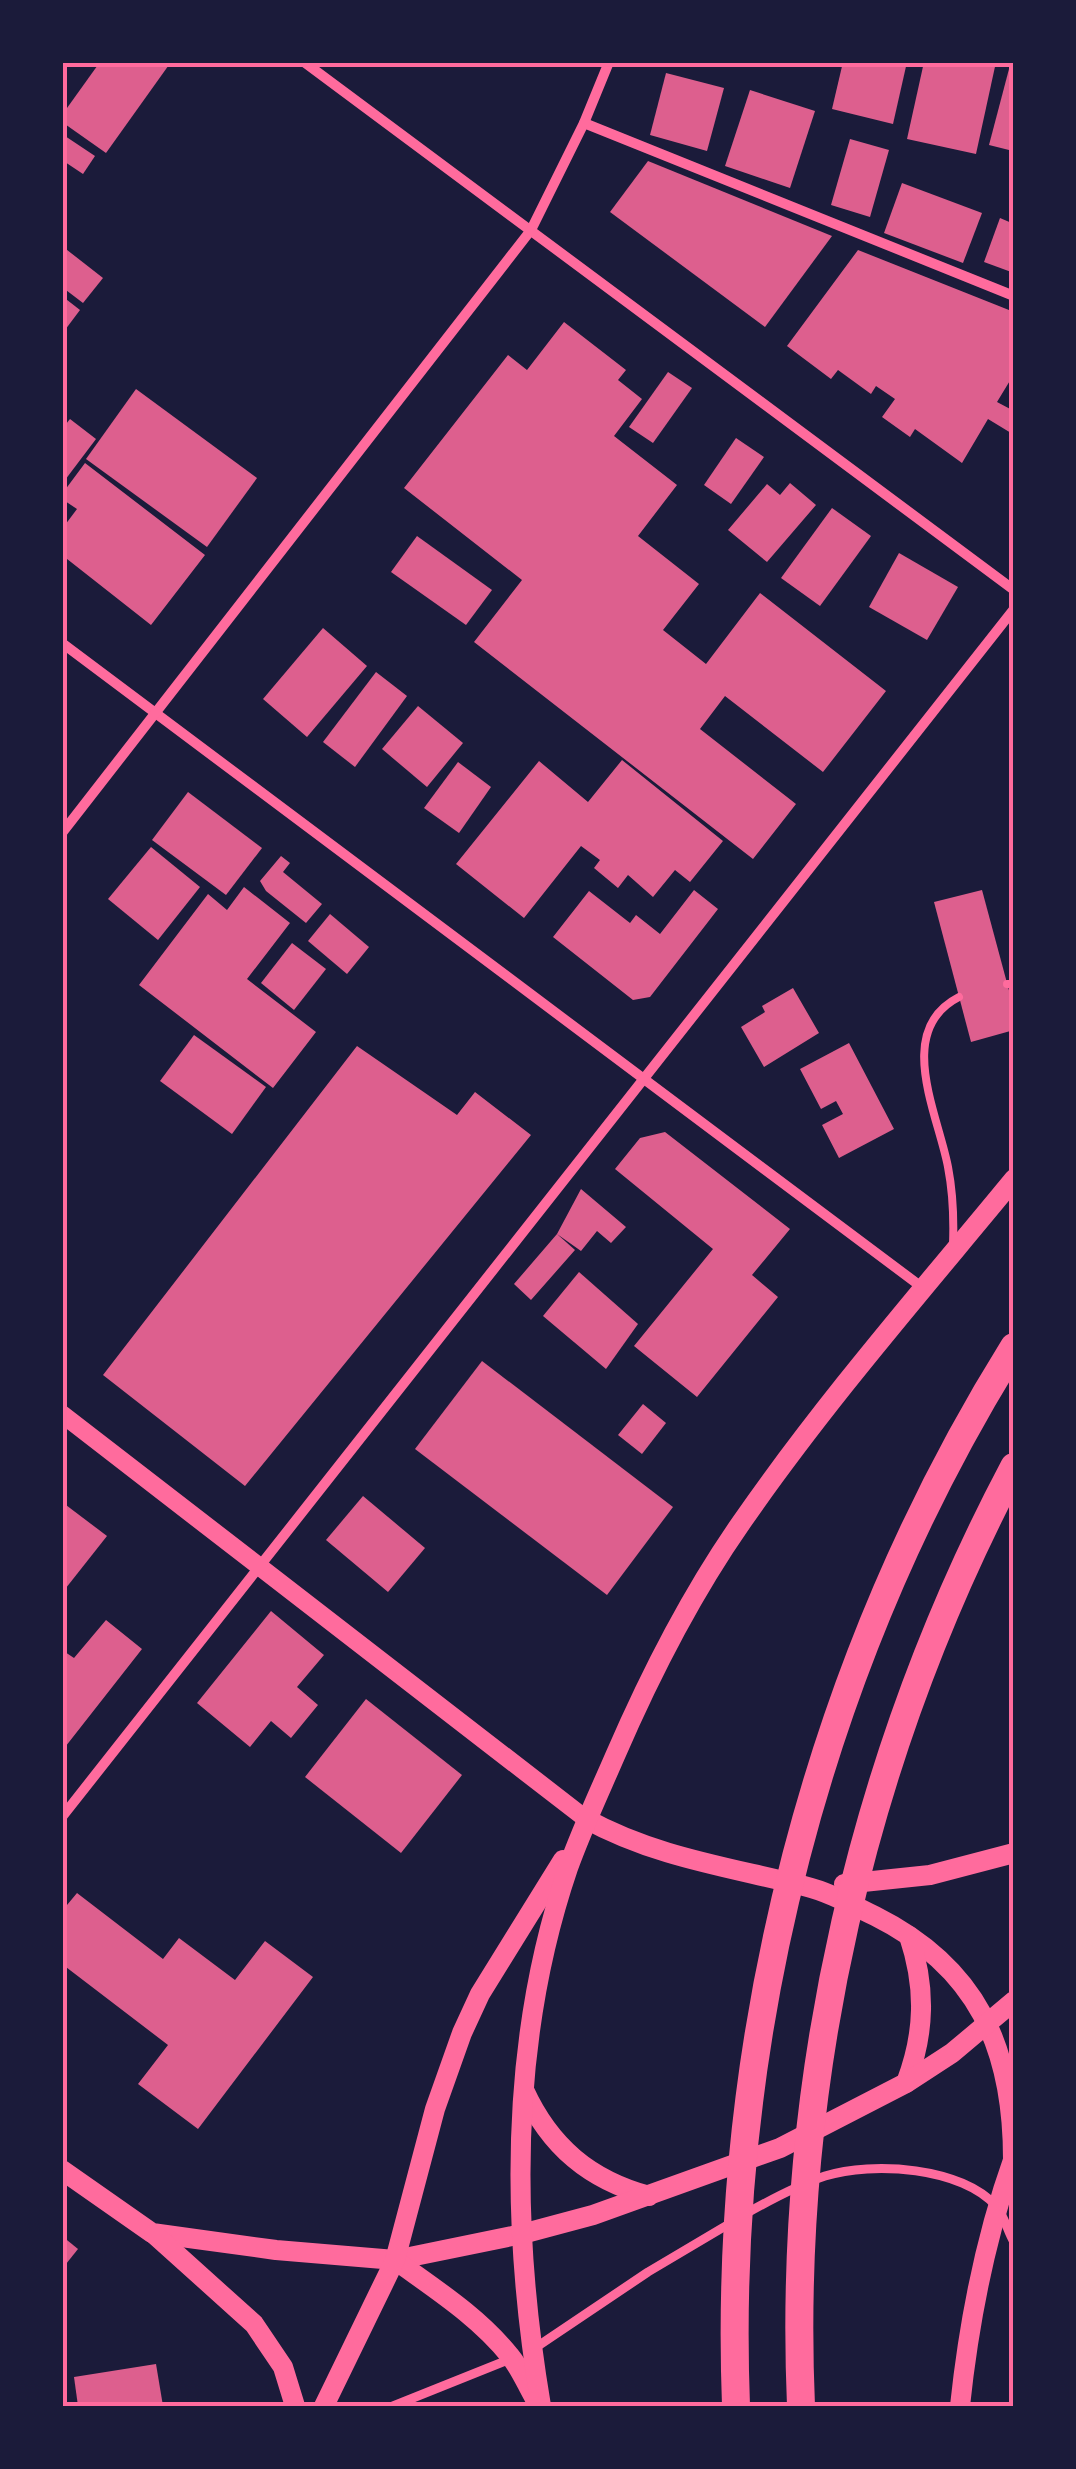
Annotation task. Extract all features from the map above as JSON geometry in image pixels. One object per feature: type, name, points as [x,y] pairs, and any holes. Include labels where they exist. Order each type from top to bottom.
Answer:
[{"type":"highway","points":[[736,2406],[736,2284],[743,2154],[760,2028],[814,1793],[849,1682],[898,1563],[948,1460],[1014,1347]]},
{"type":"highway","points":[[800,2406],[809,2143],[832,1984],[887,1768],[948,1602],[1014,1467]]},
{"type":"main road","points":[[324,2406],[395,2260],[434,2109],[462,2033],[480,1994],[586,1819],[666,1646],[728,1542],[808,1433],[1014,1179]]},
{"type":"main road","points":[[586,1819],[639,1845],[808,1886],[846,1902],[934,1952],[972,1995],[988,2024],[1007,2082],[1013,2119],[1013,2158],[976,2295],[960,2406]]},
{"type":"main road","points":[[540,2406],[522,2354],[520,2144],[524,2088],[536,1995],[552,1924],[586,1819]]},
{"type":"main road","points":[[808,1886],[930,1874],[1014,1854]]},
{"type":"main road","points":[[906,2083],[918,2048],[922,2012],[919,1966],[909,1936]]},
{"type":"main road","points":[[152,2233],[276,2250],[395,2260],[522,2234],[650,2196],[780,2148],[906,2083],[1014,2001]]},
{"type":"main road","points":[[524,2088],[546,2130],[573,2160],[612,2184],[650,2196]]},
{"type":"main road","points":[[62,2170],[152,2233],[254,2324],[283,2367],[295,2406]]},
{"type":"main road","points":[[395,2260],[522,2354]]},
{"type":"street","points":[[304,62],[1014,590]]},
{"type":"street","points":[[62,833],[532,230],[610,62]]},
{"type":"street","points":[[584,122],[1014,296]]},
{"type":"street","points":[[62,1817],[1014,609]]},
{"type":"street","points":[[62,643],[924,1289]]},
{"type":"street","points":[[62,1414],[586,1819]]},
{"type":"street","points":[[392,2406],[522,2354],[748,2212],[828,2175],[872,2170],[928,2173],[953,2179],[997,2207],[1014,2242]]},
{"type":"lane","points":[[953,1254],[948,1168],[926,1087],[924,1062],[930,1022],[946,1004],[959,997]]},
{"type":"building","points":[[100,62],[171,62],[106,153],[62,122],[62,115]]},
{"type":"building","points":[[843,62],[907,62],[893,124],[832,109]]},
{"type":"building","points":[[924,62],[996,62],[976,154],[907,139]]},
{"type":"building","points":[[1009,69],[1014,71],[1014,132],[1009,150],[989,145]]},
{"type":"building","points":[[666,73],[724,88],[707,151],[650,135]]},
{"type":"building","points":[[750,90],[815,111],[790,188],[725,166]]},
{"type":"building","points":[[62,134],[95,156],[83,174],[62,160]]},
{"type":"building","points":[[850,139],[889,150],[870,217],[831,205]]},
{"type":"building","points":[[648,161],[832,236],[765,327],[610,212]]},
{"type":"building","points":[[902,183],[982,213],[963,263],[884,233]]},
{"type":"building","points":[[1000,218],[1014,224],[1014,273],[984,262]]},
{"type":"building","points":[[62,246],[103,278],[83,303],[62,287]]},
{"type":"building","points":[[858,250],[1014,312],[1014,374],[997,402],[1014,411],[1011,433],[988,419],[962,463],[915,429],[910,437],[882,417],[895,399],[876,386],[871,394],[838,370],[831,379],[787,346]]},
{"type":"building","points":[[62,296],[80,310],[62,334]]},
{"type":"building","points":[[564,322],[626,370],[618,380],[642,399],[614,436],[677,485],[638,536],[699,584],[663,630],[706,664],[760,593],[886,691],[823,772],[725,696],[700,729],[796,804],[753,859],[474,642],[522,580],[404,488],[508,355],[527,370]]},
{"type":"building","points":[[668,372],[692,388],[653,443],[629,427]]},
{"type":"building","points":[[136,389],[257,478],[207,547],[86,459]]},
{"type":"building","points":[[70,419],[96,439],[62,484],[62,429]]},
{"type":"building","points":[[736,438],[764,457],[731,504],[704,485]]},
{"type":"building","points":[[85,463],[205,555],[151,625],[62,555],[62,529],[77,509],[62,499],[62,494]]},
{"type":"building","points":[[790,483],[816,505],[767,562],[728,530],[767,484],[780,495]]},
{"type":"building","points":[[832,508],[871,536],[820,606],[781,578]]},
{"type":"building","points":[[417,536],[492,590],[466,625],[391,572]]},
{"type":"building","points":[[899,553],[958,587],[927,640],[869,607]]},
{"type":"building","points":[[323,628],[367,666],[307,737],[263,699]]},
{"type":"building","points":[[376,672],[407,696],[355,767],[323,742]]},
{"type":"building","points":[[418,706],[463,743],[427,787],[382,749]]},
{"type":"building","points":[[622,760],[723,841],[690,882],[675,870],[653,897],[628,875],[618,888],[594,868],[600,860],[581,846],[524,918],[456,864],[539,761],[588,802]]},
{"type":"building","points":[[458,762],[491,787],[459,833],[424,808]]},
{"type":"building","points":[[188,792],[262,848],[226,895],[152,840]]},
{"type":"building","points":[[151,847],[200,887],[158,940],[108,899]]},
{"type":"building","points":[[281,856],[290,863],[283,872],[322,904],[306,923],[266,891],[260,881]]},
{"type":"building","points":[[244,887],[290,923],[247,979],[316,1032],[273,1088],[139,985],[208,894],[227,910]]},
{"type":"building","points":[[694,890],[718,909],[650,997],[633,1000],[553,937],[589,891],[630,923],[636,915],[660,934]]},
{"type":"building","points":[[982,890],[1014,1009],[1014,1030],[971,1042],[934,902]]},
{"type":"building","points":[[330,914],[369,947],[347,974],[308,941]]},
{"type":"building","points":[[292,943],[326,969],[294,1010],[261,983]]},
{"type":"building","points":[[793,988],[819,1033],[764,1067],[741,1027],[765,1012],[762,1006]]},
{"type":"building","points":[[194,1035],[266,1087],[232,1134],[160,1081]]},
{"type":"building","points":[[849,1043],[894,1129],[839,1158],[822,1125],[843,1114],[836,1101],[821,1109],[800,1069]]},
{"type":"building","points":[[357,1046],[457,1115],[475,1092],[531,1135],[245,1486],[103,1375]]},
{"type":"building","points":[[665,1132],[790,1229],[752,1275],[778,1297],[697,1397],[634,1346],[713,1249],[615,1169],[640,1138]]},
{"type":"building","points":[[581,1189],[626,1227],[611,1243],[597,1231],[581,1251],[557,1234]]},
{"type":"building","points":[[557,1234],[575,1250],[531,1300],[514,1284]]},
{"type":"building","points":[[579,1272],[638,1324],[606,1369],[543,1316]]},
{"type":"building","points":[[482,1361],[673,1507],[607,1595],[415,1449]]},
{"type":"building","points":[[643,1404],[666,1423],[642,1454],[618,1435]]},
{"type":"building","points":[[363,1496],[425,1548],[388,1592],[326,1540]]},
{"type":"building","points":[[62,1502],[107,1536],[62,1593]]},
{"type":"building","points":[[271,1611],[324,1655],[297,1687],[318,1705],[291,1738],[271,1721],[250,1747],[197,1703]]},
{"type":"building","points":[[106,1620],[142,1649],[62,1751],[62,1650],[74,1658]]},
{"type":"building","points":[[366,1699],[462,1775],[401,1853],[305,1777]]},
{"type":"building","points":[[77,1893],[163,1959],[179,1938],[235,1980],[265,1941],[313,1977],[198,2129],[138,2084],[168,2045],[62,1964],[62,1911]]},
{"type":"building","points":[[62,2236],[78,2249],[62,2269]]},
{"type":"building","points":[[156,2364],[163,2406],[78,2406],[74,2377]]}]
